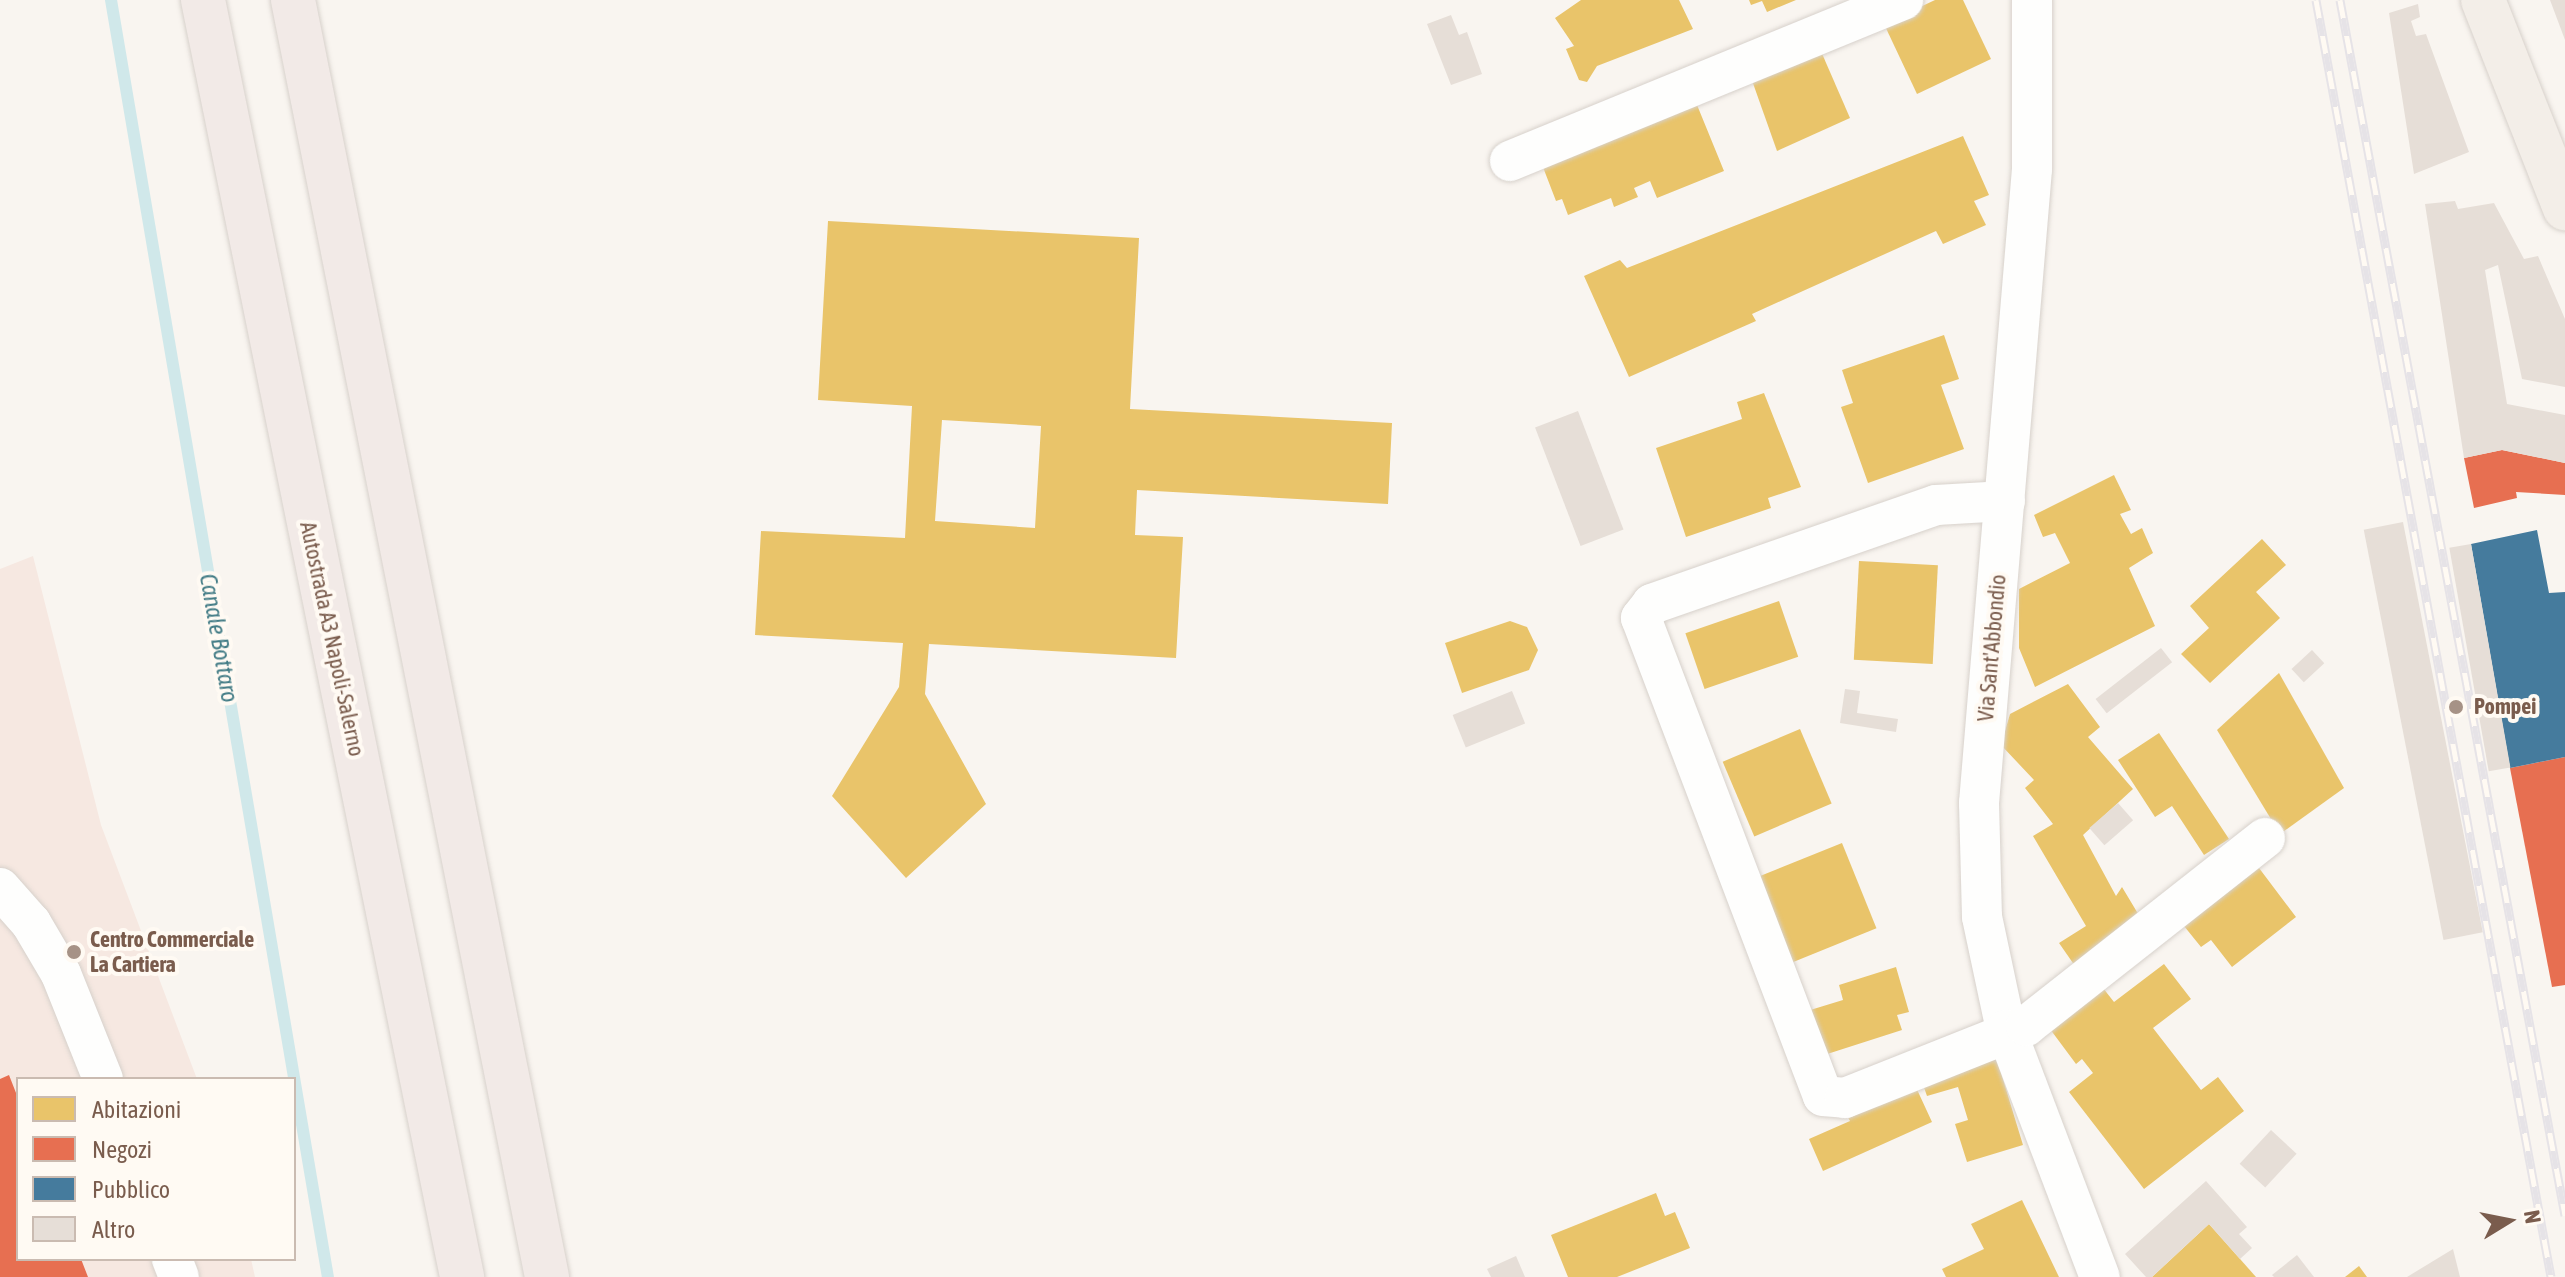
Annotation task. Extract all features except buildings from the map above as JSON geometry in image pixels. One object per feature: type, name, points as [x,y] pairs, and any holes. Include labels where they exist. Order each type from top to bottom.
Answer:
[{"type":"highway","name":"Autostrada A3 Napoli-Salerno","points":[[203,0],[462,1277]]},
{"type":"highway","points":[[293,0],[547,1277]]},
{"type":"main road","points":[[2483,0],[2565,208]]},
{"type":"street","points":[[1510,161],[1903,0]]},
{"type":"street","name":"Via Sant'Abbondio","points":[[2032,0],[2032,169],[1979,803],[1982,917],[2008,1034],[2100,1277]]},
{"type":"street","points":[[2005,501],[1936,505],[1652,604],[1641,618],[1823,1096],[1845,1098],[2026,1026],[2265,838]]},
{"type":"street","points":[[0,888],[31,923],[61,974],[102,1077]]},
{"type":"shaded area","name":"Centro Commerciale La Cartiera","points":[[33,556],[101,825],[196,1077],[16,1077],[16,1261],[251,1261],[255,1277],[0,1277],[0,569]]},
{"type":"waterway","name":"Canale Bottaro","points":[[111,0],[294,1077]]},
{"type":"waterway","name":"Canale Bottaro","points":[[296,1089],[328,1277]]},
{"type":"railway","points":[[2316,0],[2551,1277]]},
{"type":"railway","points":[[2340,0],[2565,1215]]},
{"type":"place","name":"Pompei","points":[[2456,707]]},
{"type":"place","name":"Centro Commerciale La Cartiera","points":[[74,952]]}]
